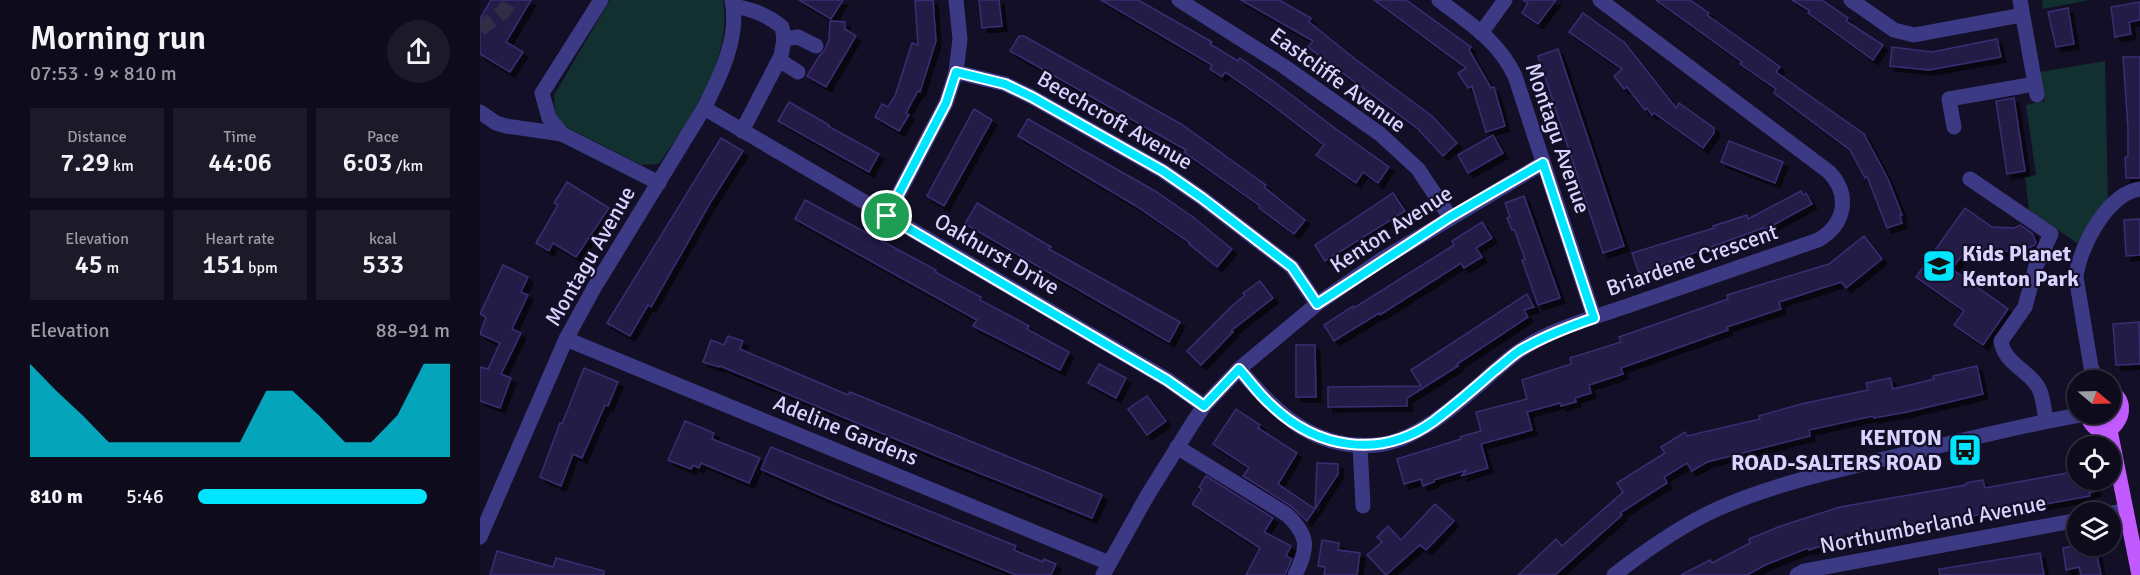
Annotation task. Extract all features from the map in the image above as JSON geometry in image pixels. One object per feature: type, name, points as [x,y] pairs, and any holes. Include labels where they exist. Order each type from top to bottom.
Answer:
[{"type":"main road","points":[[2090,424],[2100,430],[2110,430],[2121,424],[2133,407],[2121,398]]},
{"type":"main road","points":[[2110,430],[2139,575]]},
{"type":"street","points":[[562,134],[549,118],[542,93],[602,0]]},
{"type":"street","points":[[887,216],[946,103],[956,72],[960,39],[956,0]]},
{"type":"street","name":"Eastcliffe Avenue","points":[[1179,0],[1282,65],[1380,134],[1418,169],[1450,217]]},
{"type":"street","name":"Montagu Avenue","points":[[1439,0],[1500,49],[1508,60],[1594,318]]},
{"type":"street","points":[[1481,33],[1505,0]]},
{"type":"street","name":"Briardene Crescent","points":[[1239,369],[1269,404],[1301,427],[1331,441],[1378,445],[1414,433],[1433,422],[1517,352],[1547,336],[1818,240],[1831,232],[1842,211],[1843,202],[1840,185],[1829,172],[1600,0]]},
{"type":"street","points":[[1851,0],[1894,30],[1914,34],[2021,7],[2036,89],[1949,99],[1954,127]]},
{"type":"street","points":[[733,3],[770,18],[782,27],[784,39],[781,56],[742,130]]},
{"type":"street","name":"Montagu Avenue","points":[[480,537],[566,339],[704,108],[725,63],[731,36],[733,3]]},
{"type":"street","points":[[784,39],[798,37],[816,46]]},
{"type":"street","points":[[778,60],[798,72]]},
{"type":"street","name":"Beechcroft Avenue","points":[[956,72],[1005,84],[1163,171],[1292,267],[1317,304]]},
{"type":"street","name":"Oakhurst Drive","points":[[704,108],[1167,380],[1204,406]]},
{"type":"street","points":[[480,112],[496,123],[506,126],[562,134],[658,183]]},
{"type":"street","name":"Kenton Avenue","points":[[1106,569],[1147,496],[1204,406],[1239,369],[1317,304],[1450,217],[1543,163]]},
{"type":"street","points":[[1970,179],[2051,234],[2036,266],[2025,307],[2001,341],[2002,351],[2010,361],[2037,385],[2046,421]]},
{"type":"street","points":[[2092,370],[2076,278],[2077,262],[2104,214],[2123,196],[2140,189]]},
{"type":"street","name":"Adeline Gardens","points":[[566,339],[1106,569]]},
{"type":"street","points":[[1614,575],[1652,546],[1684,527],[1713,511],[1750,497],[1865,464],[2067,417]]},
{"type":"street","points":[[1360,445],[1363,506]]},
{"type":"street","points":[[1177,447],[1286,514],[1296,523],[1303,532],[1305,549],[1295,575]]},
{"type":"street","points":[[2121,511],[2126,510]]},
{"type":"street","name":"Northumberland Avenue","points":[[1797,575],[1804,571],[2067,522]]},
{"type":"green space","points":[[610,0],[723,0],[722,44],[715,66],[696,107],[659,164],[641,165],[562,125],[555,113],[554,95]]},
{"type":"green space","points":[[2042,0],[2090,0],[2043,9]]},
{"type":"green space","points":[[2105,61],[2108,202],[2077,243],[2029,210],[2025,177],[2036,175],[2026,105],[2045,101],[2040,72]]},
{"type":"building","points":[[491,0],[531,0],[506,42],[523,52],[510,72],[480,54],[480,19]]},
{"type":"building","points":[[799,0],[843,0],[831,19]]},
{"type":"building","points":[[933,0],[936,41],[920,92],[918,91],[906,113],[909,115],[899,131],[875,117],[882,104],[888,107],[895,96],[912,43],[918,45],[915,1]]},
{"type":"building","points":[[979,0],[999,0],[1002,26],[982,28]]},
{"type":"building","points":[[1101,0],[1138,0],[1212,42],[1210,44],[1238,61],[1240,58],[1389,167],[1378,183],[1363,172],[1356,183],[1316,155],[1324,145],[1272,105],[1225,72],[1222,77],[1210,69],[1212,65]]},
{"type":"building","points":[[1241,0],[1279,0],[1311,18],[1309,22],[1432,116],[1457,143],[1443,156],[1418,129],[1308,47],[1313,41]]},
{"type":"building","points":[[1374,0],[1406,0],[1471,47],[1469,50],[1491,88],[1494,87],[1505,126],[1486,132],[1472,86],[1468,88],[1458,73],[1466,68]]},
{"type":"building","points":[[1523,0],[1556,0],[1538,24],[1522,13],[1528,3]]},
{"type":"building","points":[[1656,0],[1690,0],[1709,13],[1707,15],[1780,67],[1776,72],[1864,134],[1888,179],[1902,215],[1900,215],[1902,223],[1887,228],[1867,176],[1865,178],[1850,150],[1774,93],[1776,89],[1740,64],[1742,62]]},
{"type":"building","points":[[1792,0],[1822,0],[1848,18],[1846,21],[1883,45],[1873,60],[1808,13],[1810,11]]},
{"type":"building","points":[[2140,2],[2140,20],[2129,22],[2131,34],[2115,37],[2111,7]]},
{"type":"building","points":[[2068,8],[2074,44],[2056,47],[2048,12]]},
{"type":"building","points":[[1583,13],[1625,43],[1676,108],[1679,103],[1714,128],[1714,133],[1703,148],[1654,113],[1652,115],[1647,108],[1645,110],[1627,87],[1624,89],[1614,76],[1622,69],[1569,32]]},
{"type":"building","points":[[830,21],[845,22],[845,29],[856,36],[826,87],[807,76],[825,50],[829,39]]},
{"type":"building","points":[[1019,36],[1024,36],[1181,124],[1266,185],[1264,187],[1305,220],[1294,234],[1259,208],[1260,206],[1184,152],[1186,150],[1010,51]]},
{"type":"building","points":[[1997,39],[2001,57],[1929,70],[1890,66],[1892,47],[1932,52]]},
{"type":"building","points":[[1558,49],[1624,246],[1603,253],[1538,56]]},
{"type":"building","points":[[2123,57],[2140,57],[2140,178],[2126,178],[2125,157],[2128,157],[2128,128]]},
{"type":"building","points":[[2014,98],[2025,171],[2007,174],[1996,101]]},
{"type":"building","points":[[789,102],[879,154],[869,172],[778,121]]},
{"type":"building","points":[[974,109],[992,120],[944,206],[927,196]]},
{"type":"building","points":[[1028,119],[1155,191],[1193,217],[1232,249],[1217,267],[1190,243],[1136,206],[1018,136]]},
{"type":"building","points":[[1493,135],[1503,153],[1468,173],[1458,155]]},
{"type":"building","points":[[721,138],[743,151],[712,200],[651,307],[648,305],[630,336],[607,323]]},
{"type":"building","points":[[1729,141],[1783,162],[1775,183],[1721,162]]},
{"type":"building","points":[[567,182],[609,208],[576,257],[553,243],[549,251],[536,243],[558,205],[554,203]]},
{"type":"building","points":[[1801,191],[1803,195],[1806,193],[1812,204],[1764,230],[1763,228],[1639,273],[1632,253],[1714,228],[1713,226],[1747,215],[1748,219]]},
{"type":"building","points":[[1393,193],[1405,211],[1325,261],[1315,245]]},
{"type":"building","points":[[1524,196],[1560,298],[1538,305],[1522,260],[1525,259],[1514,229],[1512,230],[1507,218],[1510,217],[1505,203]]},
{"type":"building","points":[[805,200],[936,270],[935,272],[981,297],[980,300],[1029,326],[1027,329],[1069,352],[1060,370],[973,326],[977,320],[795,219]]},
{"type":"building","points":[[977,203],[1051,247],[1049,249],[1180,322],[1169,342],[965,224]]},
{"type":"building","points":[[1965,208],[1992,227],[2014,228],[2020,225],[2032,233],[2036,242],[2035,245],[2019,252],[1967,248],[1952,269],[2008,309],[1983,345],[1954,325],[1964,311],[1916,277]]},
{"type":"building","points":[[2140,219],[2140,255],[2126,256],[2124,220]]},
{"type":"building","points":[[1482,222],[1492,238],[1476,248],[1482,257],[1464,268],[1461,263],[1380,315],[1379,313],[1334,341],[1324,325],[1454,245],[1452,241]]},
{"type":"building","points":[[1864,236],[1882,259],[1846,288],[1841,282],[1779,302],[1781,309],[1621,368],[1623,374],[1589,385],[1591,393],[1575,398],[1576,402],[1561,406],[1560,403],[1527,412],[1532,430],[1481,444],[1488,468],[1461,476],[1467,470],[1434,480],[1423,486],[1421,479],[1404,484],[1397,459],[1481,431],[1476,412],[1527,399],[1522,380],[1571,364],[1570,358],[1621,342],[1619,337],[1728,299],[1727,295],[1829,264]]},
{"type":"building","points":[[503,265],[528,277],[521,292],[528,295],[512,329],[521,333],[501,374],[511,378],[500,408],[480,401],[480,367],[488,369],[500,343],[480,334],[486,317],[480,314]]},
{"type":"building","points":[[1260,281],[1273,298],[1231,331],[1233,332],[1201,365],[1187,351],[1245,295],[1243,293]]},
{"type":"building","points":[[1527,294],[1534,307],[1524,310],[1528,317],[1407,398],[1407,406],[1328,407],[1328,387],[1421,386],[1411,370]]},
{"type":"building","points":[[2139,322],[2140,364],[2116,365],[2113,324]]},
{"type":"building","points":[[728,336],[743,341],[740,349],[848,395],[850,392],[1102,495],[1092,518],[720,366],[703,362],[711,340],[724,345]]},
{"type":"building","points":[[1296,345],[1315,345],[1316,397],[1296,397]]},
{"type":"building","points":[[1099,364],[1126,378],[1116,398],[1088,383]]},
{"type":"building","points":[[1977,366],[1983,394],[1907,412],[1874,418],[1873,416],[1809,430],[1810,436],[1707,462],[1692,471],[1687,463],[1664,477],[1667,483],[1620,513],[1622,515],[1555,575],[1518,575],[1556,539],[1562,546],[1623,492],[1617,483],[1665,453],[1661,447],[1685,432],[1687,436],[1760,419],[1759,416],[1801,404],[1868,390],[1866,383],[1890,378],[1893,389],[1934,379],[1933,376]]},
{"type":"building","points":[[584,368],[618,382],[608,406],[605,405],[582,458],[573,454],[561,486],[540,477]]},
{"type":"building","points":[[1147,396],[1166,421],[1147,435],[1128,409]]},
{"type":"building","points":[[1236,409],[1260,425],[1258,428],[1297,453],[1278,484],[1315,509],[1307,521],[1291,506],[1243,476],[1249,468],[1213,444]]},
{"type":"building","points":[[685,421],[714,433],[712,439],[760,458],[749,483],[701,463],[699,468],[693,465],[691,469],[668,460]]},
{"type":"building","points":[[771,447],[1016,546],[1014,550],[1043,562],[1044,559],[1056,564],[1051,575],[1016,575],[834,501],[761,469]]},
{"type":"building","points":[[1317,463],[1338,464],[1338,474],[1315,509]]},
{"type":"building","points":[[2067,473],[2067,490],[2096,491],[2089,493],[2090,496],[1934,522],[1935,525],[1915,529],[1914,524],[1842,539],[1809,550],[1808,548],[1765,565],[1747,575],[1681,575],[1710,560],[1712,563],[1750,543],[1749,539],[1840,507],[1983,480],[1985,488]]},
{"type":"building","points":[[1206,476],[1273,518],[1264,532],[1291,546],[1286,556],[1292,559],[1285,575],[1246,575],[1260,548],[1192,504],[1202,489],[1199,487]]},
{"type":"building","points":[[1435,504],[1454,521],[1426,550],[1420,545],[1386,575],[1367,555],[1382,542],[1377,537],[1388,526],[1401,540]]},
{"type":"building","points":[[1322,540],[1339,543],[1338,550],[1360,553],[1357,575],[1324,575],[1325,567],[1318,566]]},
{"type":"building","points":[[2067,547],[2067,556],[2097,556],[2101,575],[2081,575],[2079,567],[2066,570],[2063,548]]},
{"type":"building","points":[[497,551],[553,567],[556,558],[604,571],[604,575],[490,575]]},
{"type":"building","points":[[2040,553],[2044,575],[1940,575],[1939,569]]},
{"type":"tunnel","points":[[480,29],[504,11],[510,0]]},
{"type":"place","name":"Kids Planet Kenton Park","points":[[1939,266]]},
{"type":"place","name":"KENTON ROAD-SALTERS ROAD","points":[[1965,450]]},
{"type":"route","points":[[956,72],[1005,84],[1163,171],[1292,267],[1317,304],[1381,260],[1543,163],[1594,318],[1556,332],[1517,352],[1433,422],[1414,433],[1378,445],[1346,445],[1315,434],[1286,417],[1269,404],[1239,369],[1204,406],[1167,380],[887,216],[946,103],[956,72]]}]
